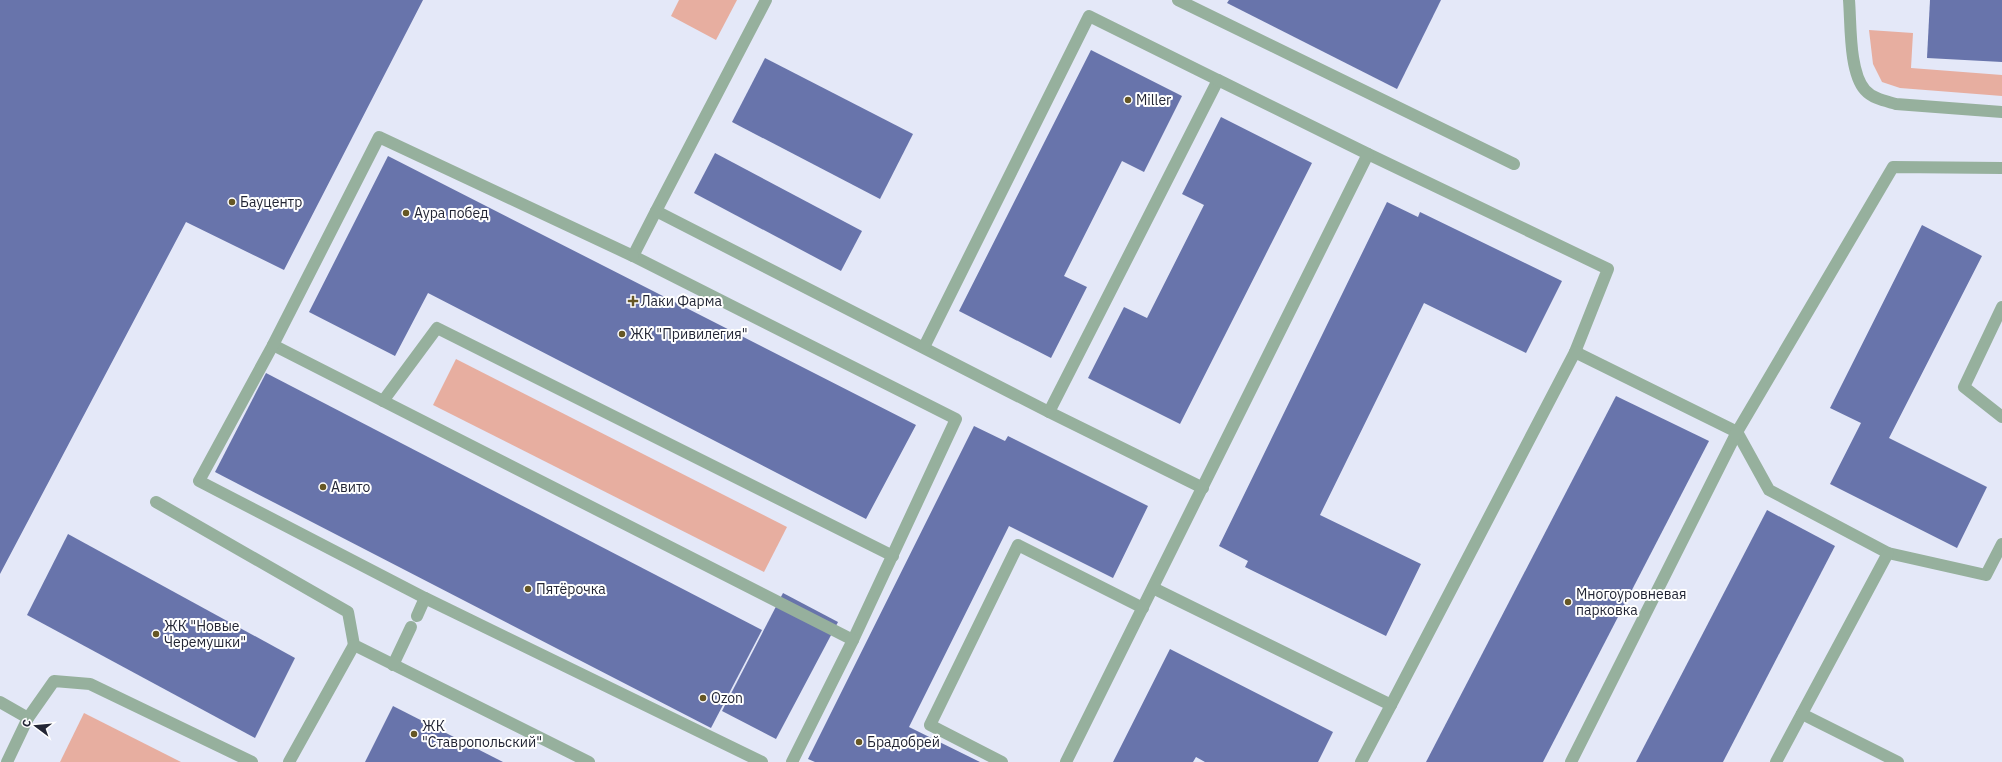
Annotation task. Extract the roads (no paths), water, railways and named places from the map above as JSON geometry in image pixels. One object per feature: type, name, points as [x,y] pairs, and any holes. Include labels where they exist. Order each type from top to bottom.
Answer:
[{"type":"lane","points":[[632,256],[766,0]]},
{"type":"lane","points":[[1178,0],[1514,164]]},
{"type":"lane","points":[[1849,0],[1856,75],[1866,90],[1879,100],[1896,104],[2002,112]]},
{"type":"lane","points":[[924,347],[1089,16],[1368,154],[1608,269],[1575,352],[1361,762]]},
{"type":"lane","points":[[1049,412],[1218,80]]},
{"type":"lane","points":[[762,762],[425,598],[199,481],[273,345],[379,137],[632,256],[956,420],[853,640],[792,762]]},
{"type":"lane","points":[[1066,762],[1368,154]]},
{"type":"lane","points":[[1571,762],[1737,432],[1893,167],[2002,168]]},
{"type":"lane","points":[[656,211],[1049,412],[1203,488]]},
{"type":"lane","points":[[2002,307],[1964,387],[2002,417]]},
{"type":"lane","points":[[384,401],[437,328],[893,556]]},
{"type":"lane","points":[[273,345],[853,640]]},
{"type":"lane","points":[[1575,352],[1737,432],[1769,490],[1888,553],[1986,575],[2002,544]]},
{"type":"lane","points":[[156,502],[348,612],[354,645],[289,762]]},
{"type":"lane","points":[[1002,762],[930,725],[1018,545],[1143,608]]},
{"type":"lane","points":[[1776,762],[1888,553]]},
{"type":"lane","points":[[1153,588],[1391,705]]},
{"type":"lane","points":[[417,616],[425,598]]},
{"type":"lane","points":[[393,665],[411,627]]},
{"type":"lane","points":[[354,645],[589,762]]},
{"type":"lane","points":[[7,762],[28,718],[54,681],[90,684],[252,762]]},
{"type":"lane","points":[[0,702],[28,718]]},
{"type":"lane","points":[[1802,714],[1898,762]]},
{"type":"place","name":"Miller","points":[[1128,100]]},
{"type":"place","name":"Бауцентр","points":[[232,202]]},
{"type":"place","name":"Аура побед","points":[[406,213]]},
{"type":"place","name":"Лаки Фарма","points":[[633,301]]},
{"type":"place","name":"ЖК \"Привилегия\"","points":[[622,334]]},
{"type":"place","name":"Авито","points":[[323,487]]},
{"type":"place","name":"Пятёрочка","points":[[528,589]]},
{"type":"place","name":"Многоуровневая парковка","points":[[1568,602]]},
{"type":"place","name":"ЖК \"Новые Черемушки\"","points":[[156,634]]},
{"type":"place","name":"Ozon","points":[[703,698]]},
{"type":"place","name":"ЖК \"Ставропольский\"","points":[[414,734]]},
{"type":"place","name":"Брадобрей","points":[[859,742]]}]
